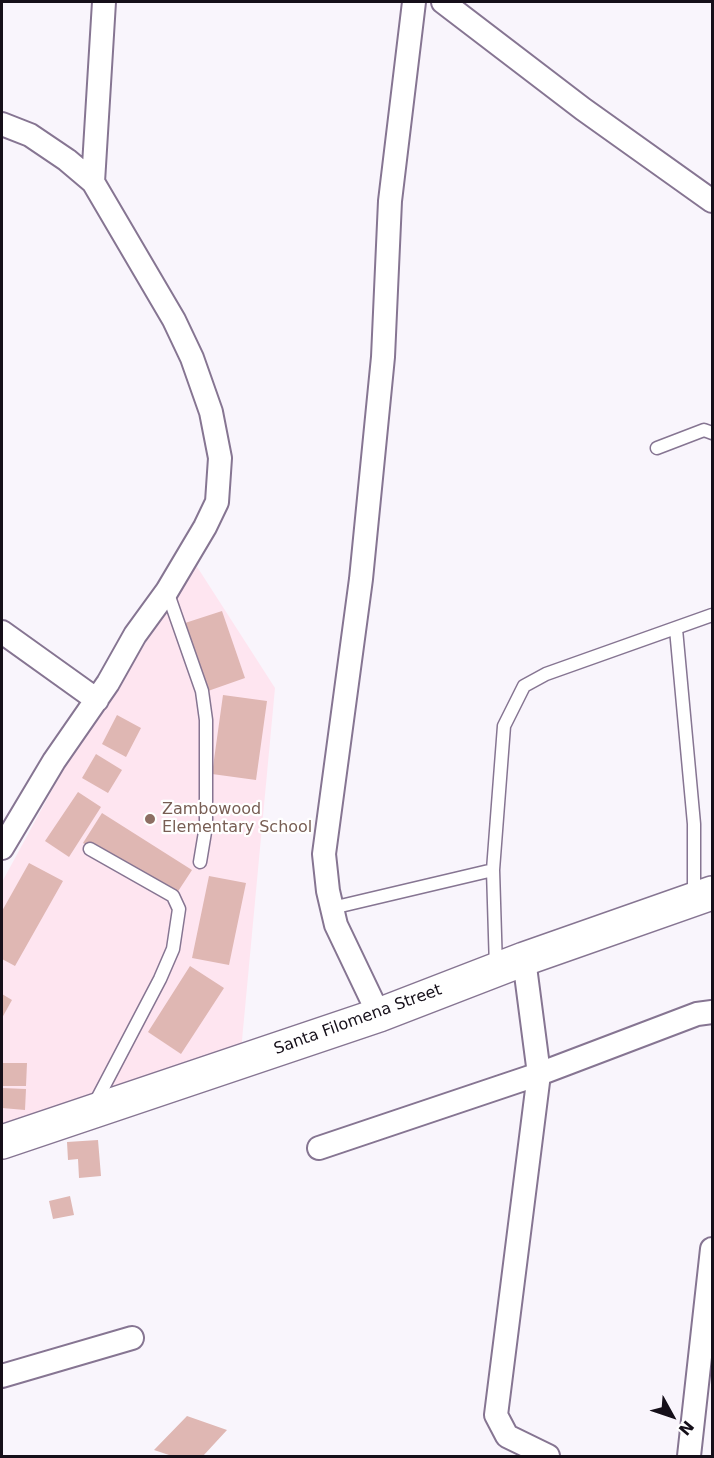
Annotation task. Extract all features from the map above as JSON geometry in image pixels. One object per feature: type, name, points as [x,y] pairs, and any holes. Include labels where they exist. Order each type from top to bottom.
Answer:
[{"type":"main road","name":"Santa Filomena Street","points":[[2,1142],[379,1015],[510,964],[703,897]]},
{"type":"street","points":[[93,182],[104,2]]},
{"type":"street","points":[[379,1015],[336,925],[324,854],[361,579],[383,357],[390,201],[414,2]]},
{"type":"street","points":[[443,2],[583,109],[712,200]]},
{"type":"street","points":[[2,124],[30,135],[67,160],[93,182],[174,320],[192,358],[211,412],[220,458],[217,502],[167,591],[135,635],[97,699],[54,761],[2,849]]},
{"type":"street","points":[[2,632],[97,699]]},
{"type":"street","points":[[510,964],[539,1074],[496,1415],[507,1436],[549,1456]]},
{"type":"street","points":[[319,1148],[539,1074],[697,1014],[712,1012]]},
{"type":"street","points":[[689,1456],[712,1249]]},
{"type":"street","points":[[2,1376],[132,1338]]},
{"type":"lane","points":[[657,448],[704,430],[712,433]]},
{"type":"lane","points":[[167,591],[202,691],[206,720],[206,826],[200,862]]},
{"type":"lane","points":[[510,964],[493,870],[504,726],[524,686],[546,674],[712,615]]},
{"type":"lane","points":[[676,629],[703,897]]},
{"type":"lane","points":[[90,849],[173,896],[179,909],[172,950],[164,969],[91,1112]]},
{"type":"lane","points":[[332,908],[493,870]]},
{"type":"shaded area","name":"Zambowood Elementary School","points":[[194,562],[275,688],[241,1051],[2,1126],[2,882],[71,755],[125,677]]},
{"type":"building","points":[[222,611],[245,678],[208,691],[185,623]]},
{"type":"building","points":[[223,695],[267,701],[256,780],[212,774]]},
{"type":"building","points":[[117,715],[141,728],[126,757],[102,744]]},
{"type":"building","points":[[96,754],[122,770],[108,793],[82,778]]},
{"type":"building","points":[[78,792],[101,807],[69,857],[45,841]]},
{"type":"building","points":[[102,813],[192,870],[173,899],[83,843]]},
{"type":"building","points":[[29,863],[63,881],[15,966],[2,959],[2,911]]},
{"type":"building","points":[[209,876],[246,883],[229,965],[192,958]]},
{"type":"building","points":[[190,966],[224,988],[181,1054],[148,1032]]},
{"type":"building","points":[[2,994],[12,1000],[2,1018]]},
{"type":"building","points":[[2,1063],[27,1063],[26,1086],[2,1086]]},
{"type":"building","points":[[2,1088],[26,1089],[25,1110],[2,1108]]},
{"type":"building","points":[[98,1140],[101,1176],[79,1178],[78,1159],[68,1160],[67,1142]]},
{"type":"building","points":[[70,1196],[74,1215],[53,1219],[49,1201]]},
{"type":"building","points":[[187,1416],[227,1430],[203,1456],[172,1456],[154,1450]]},
{"type":"place","name":"Zambowood Elementary School","points":[[150,819]]}]
